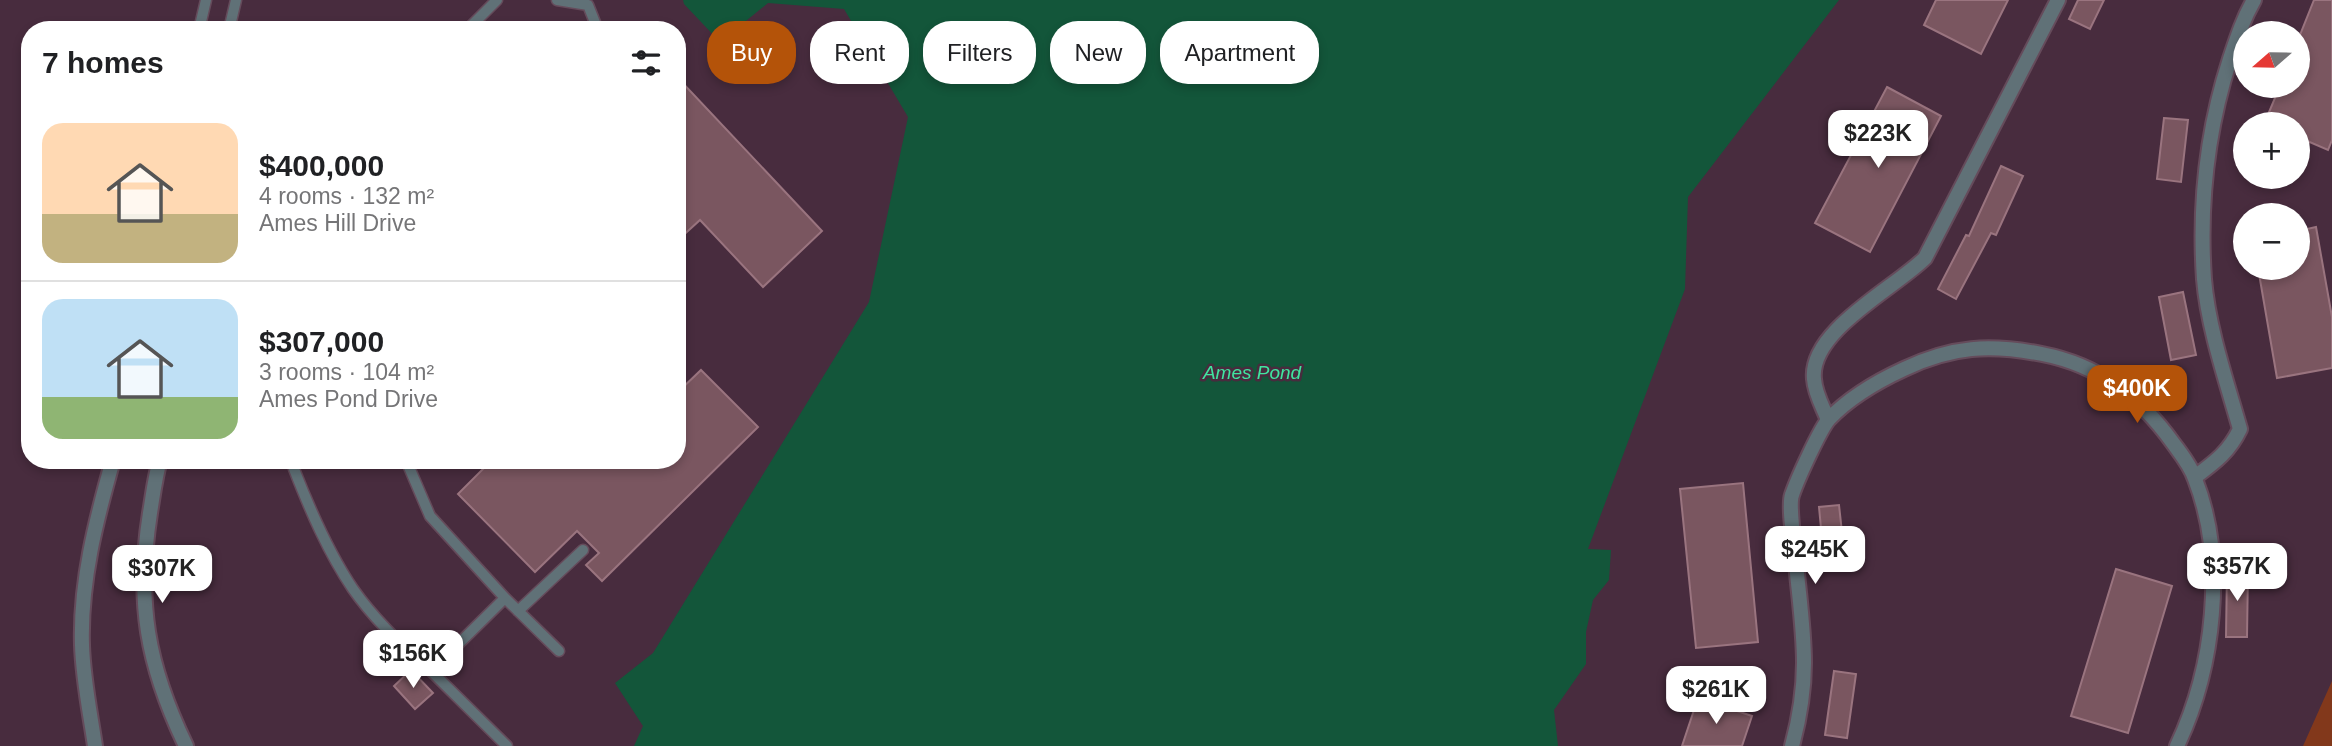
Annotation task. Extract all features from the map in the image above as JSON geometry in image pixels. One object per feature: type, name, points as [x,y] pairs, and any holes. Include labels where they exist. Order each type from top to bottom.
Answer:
[{"type":"street","points":[[1828,420],[1816,392],[1813,376],[1822,350],[1842,323],[1912,271],[1925,258],[2058,0]]},
{"type":"street","points":[[2195,477],[2222,457],[2232,446],[2240,429],[2218,352],[2204,281],[2204,183],[2217,100],[2244,17],[2254,0]]},
{"type":"street","points":[[1792,746],[1804,664],[1790,498],[1828,420],[1864,392],[1921,361],[1947,352],[1973,348],[2003,348],[2058,357],[2107,377],[2128,393],[2157,422],[2195,477],[2204,507],[2212,566],[2209,646],[2197,696],[2177,746]]},
{"type":"street","points":[[95,746],[82,645],[83,608],[88,562],[111,469]]},
{"type":"street","points":[[158,469],[145,542],[143,583],[146,631],[166,705],[186,746]]},
{"type":"lane","points":[[202,21],[206,0]]},
{"type":"lane","points":[[231,21],[236,0]]},
{"type":"lane","points":[[476,21],[497,0]]},
{"type":"lane","points":[[557,0],[588,5],[594,21]]},
{"type":"lane","points":[[294,469],[315,523],[354,590],[402,646],[507,746]]},
{"type":"lane","points":[[410,469],[430,516],[505,598],[559,651]]},
{"type":"lane","points":[[518,611],[583,550]]},
{"type":"lane","points":[[431,671],[505,598]]},
{"type":"shaded area","points":[[2332,681],[2332,746],[2303,746]]},
{"type":"water","name":"Ames Pond","points":[[683,0],[1839,0],[1688,197],[1685,289],[1588,549],[1611,550],[1609,580],[1593,600],[1586,632],[1586,664],[1554,710],[1558,746],[634,746],[643,726],[615,683],[653,653],[869,302],[908,117],[888,84],[909,84],[909,21],[851,21],[844,9],[768,3],[746,21],[707,21],[707,28]]},
{"type":"building","points":[[1936,0],[2008,0],[1981,54],[1924,25]]},
{"type":"building","points":[[2078,0],[2104,0],[2090,29],[2069,19]]},
{"type":"building","points":[[2314,0],[2332,0],[2332,140],[2328,150],[2310,142],[2310,112],[2269,112],[2275,98],[2310,98],[2310,21],[2306,21]]},
{"type":"building","points":[[686,87],[822,231],[763,287],[700,220],[686,233]]},
{"type":"building","points":[[1887,87],[1941,116],[1870,252],[1815,223]]},
{"type":"building","points":[[2164,118],[2188,120],[2181,182],[2157,179]]},
{"type":"building","points":[[2001,166],[2023,176],[1996,235],[1991,233],[1956,299],[1938,289],[1966,235],[1969,236]]},
{"type":"building","points":[[2316,227],[2332,317],[2332,368],[2277,378],[2260,280],[2310,280],[2310,228]]},
{"type":"building","points":[[2183,292],[2196,355],[2171,360],[2159,297]]},
{"type":"building","points":[[701,370],[758,427],[602,581],[586,565],[599,553],[577,531],[535,572],[458,494],[483,469],[686,469],[686,384]]},
{"type":"building","points":[[1743,483],[1758,642],[1696,648],[1680,489]]},
{"type":"building","points":[[1839,505],[1846,569],[1825,571],[1819,507]]},
{"type":"building","points":[[2116,569],[2172,586],[2128,733],[2071,716]]},
{"type":"building","points":[[2227,569],[2248,569],[2247,637],[2226,637]]},
{"type":"building","points":[[411,670],[433,693],[415,709],[394,686]]},
{"type":"building","points":[[1834,671],[1856,674],[1847,738],[1825,735]]},
{"type":"building","points":[[1698,698],[1752,716],[1742,746],[1682,746]]}]
